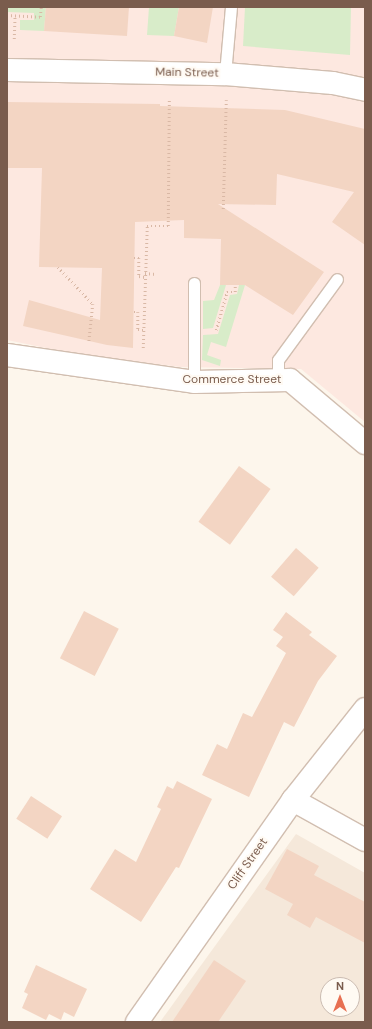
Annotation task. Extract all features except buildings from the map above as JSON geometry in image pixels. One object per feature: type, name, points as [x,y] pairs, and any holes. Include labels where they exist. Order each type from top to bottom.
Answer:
[{"type":"street","name":"Main Street","points":[[7,70],[225,74],[333,83],[365,90]]},
{"type":"street","name":"Commerce Street","points":[[7,355],[194,382],[290,380],[365,443]]},
{"type":"street","name":"Cliff Street","points":[[136,1022],[293,800],[365,709]]},
{"type":"street","points":[[293,800],[365,840]]},
{"type":"lane","points":[[225,74],[231,7]]},
{"type":"lane","points":[[278,380],[278,360],[337,279]]},
{"type":"lane","points":[[194,283],[194,382]]},
{"type":"path","points":[[7,15],[40,17],[41,7]]},
{"type":"path","points":[[14,39],[15,16]]},
{"type":"path","points":[[143,350],[147,226],[168,226],[169,100]]},
{"type":"path","points":[[224,210],[226,100]]},
{"type":"path","points":[[134,258],[139,258],[139,276],[145,277]]},
{"type":"path","points":[[58,267],[93,304],[88,345]]},
{"type":"path","points":[[145,273],[156,274]]},
{"type":"path","points":[[211,331],[217,327],[227,292],[235,292],[235,286]]},
{"type":"path","points":[[134,312],[138,312],[138,330],[144,330]]},
{"type":"shaded area","points":[[7,7],[365,7],[365,422],[301,369],[181,367],[80,355],[7,340]]},
{"type":"shaded area","points":[[296,834],[365,873],[365,1022],[160,1022]]},
{"type":"green space","points":[[7,7],[46,7],[44,31],[20,30],[20,20],[34,20],[34,13],[7,12]]},
{"type":"green space","points":[[149,7],[179,7],[174,36],[147,35]]},
{"type":"green space","points":[[245,7],[351,7],[350,55],[243,46]]},
{"type":"green space","points":[[220,285],[226,285],[213,328],[203,329],[203,301],[214,300]]},
{"type":"green space","points":[[239,285],[245,285],[226,347],[211,342],[207,355],[221,360],[220,366],[202,360],[203,335],[218,334],[230,295],[237,294]]}]
